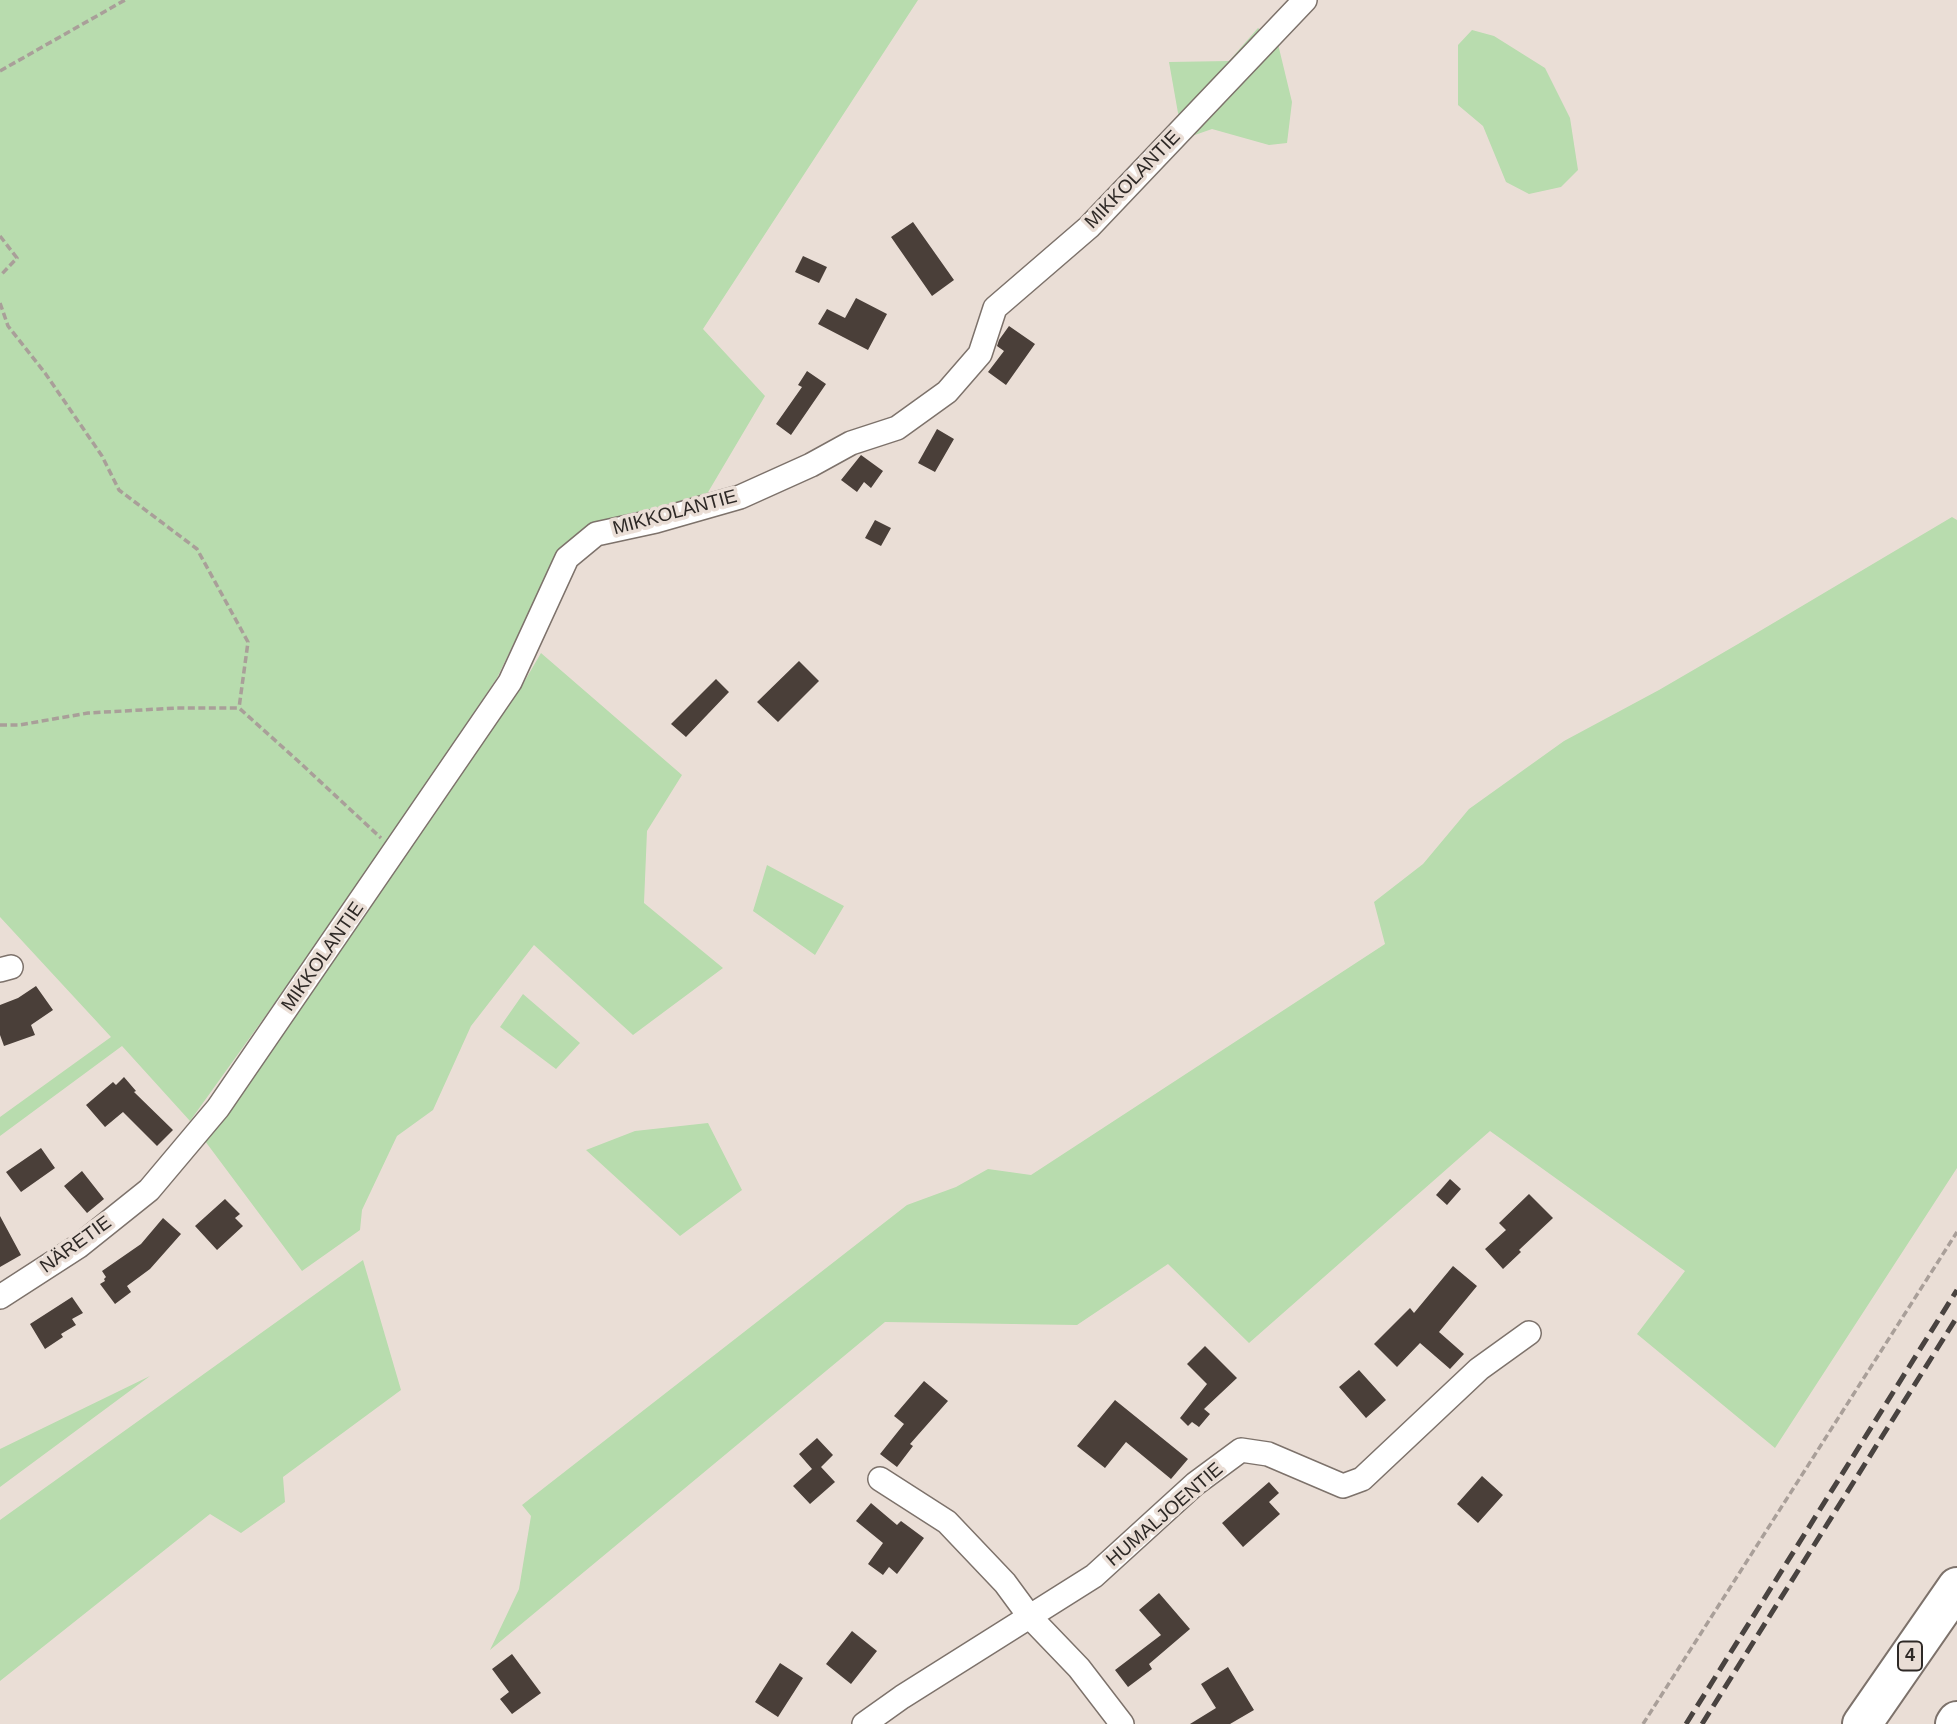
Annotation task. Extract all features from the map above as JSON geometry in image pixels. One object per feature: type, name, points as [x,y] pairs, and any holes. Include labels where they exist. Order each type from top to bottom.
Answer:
[{"type":"highway","name":"4","points":[[1863,1724],[1957,1587]]},
{"type":"street","name":"MIKKOLANTIE","points":[[149,1190],[218,1108],[510,682],[567,558],[596,534],[740,498],[851,443],[897,428],[947,392],[981,354],[995,308],[1089,227],[1305,0]]},
{"type":"street","name":"NÄRETIE","points":[[0,1297],[79,1246],[149,1190]]},
{"type":"street","name":"HUMALJOENTIE","points":[[864,1724],[902,1697],[1094,1576],[1195,1484],[1241,1450],[1268,1454],[1343,1486],[1362,1479],[1479,1369],[1529,1333]]},
{"type":"street","points":[[880,1479],[947,1522],[1005,1583],[1030,1617],[1079,1668],[1122,1724]]},
{"type":"path","points":[[0,71],[125,0]]},
{"type":"path","points":[[0,236],[17,258],[0,276]]},
{"type":"path","points":[[0,303],[8,326],[45,373],[102,456],[119,490],[197,549],[248,642],[239,708]]},
{"type":"path","points":[[0,725],[19,725],[88,713],[239,708],[395,851]]},
{"type":"path","points":[[1643,1724],[1957,1232]]},
{"type":"green space","points":[[0,0],[918,0],[703,329],[765,396],[704,499],[595,523],[558,552],[497,678],[340,912],[190,1121],[122,1046],[0,1136],[0,1117],[111,1037],[0,917]]},
{"type":"green space","points":[[1258,28],[1278,44],[1292,102],[1287,143],[1269,145],[1212,129],[1192,136],[1178,113],[1169,62],[1229,61]]},
{"type":"green space","points":[[1472,30],[1494,36],[1545,68],[1570,118],[1578,170],[1561,187],[1529,194],[1506,182],[1483,126],[1458,105],[1458,45]]},
{"type":"green space","points":[[1952,517],[1957,520],[1957,1168],[1775,1448],[1637,1334],[1685,1271],[1490,1131],[1249,1343],[1168,1264],[1077,1325],[885,1322],[490,1650],[519,1589],[531,1516],[522,1505],[907,1205],[956,1187],[988,1169],[1031,1175],[1385,944],[1374,902],[1423,864],[1469,809],[1564,741],[1659,690]]},
{"type":"green space","points":[[541,653],[682,775],[647,831],[644,903],[723,968],[633,1035],[534,945],[471,1026],[433,1110],[397,1136],[362,1210],[360,1230],[302,1271],[205,1141],[520,689]]},
{"type":"green space","points":[[767,865],[844,906],[815,955],[753,911]]},
{"type":"green space","points":[[523,994],[580,1043],[556,1069],[500,1027]]},
{"type":"green space","points":[[708,1123],[742,1190],[680,1236],[586,1150],[635,1131]]},
{"type":"green space","points":[[363,1260],[401,1390],[283,1477],[285,1502],[241,1533],[210,1514],[0,1681],[0,1520]]},
{"type":"green space","points":[[150,1376],[0,1487],[0,1449]]},
{"type":"building","points":[[913,222],[954,280],[932,296],[891,237]]},
{"type":"building","points":[[803,256],[827,267],[819,283],[795,272]]},
{"type":"building","points":[[856,298],[887,314],[868,350],[818,324],[827,309],[845,318]]},
{"type":"building","points":[[1009,326],[1035,344],[1006,385],[988,372],[1004,351],[997,346]]},
{"type":"building","points":[[807,371],[826,384],[791,435],[776,424],[802,387],[798,385]]},
{"type":"building","points":[[937,429],[954,439],[935,472],[918,463]]},
{"type":"building","points":[[861,455],[883,471],[871,488],[864,482],[857,492],[841,480]]},
{"type":"building","points":[[875,520],[891,528],[881,546],[865,538]]},
{"type":"building","points":[[799,661],[819,681],[778,722],[757,702]]},
{"type":"building","points":[[716,679],[729,692],[686,737],[671,724]]},
{"type":"building","points":[[36,986],[53,1010],[31,1025],[35,1035],[4,1046],[0,1035],[0,1005],[18,998]]},
{"type":"building","points":[[124,1077],[136,1091],[134,1092],[173,1130],[157,1146],[123,1112],[105,1127],[86,1105],[113,1082],[116,1085]]},
{"type":"building","points":[[41,1148],[55,1168],[21,1192],[6,1172]]},
{"type":"building","points":[[82,1171],[104,1199],[87,1213],[64,1186]]},
{"type":"building","points":[[1450,1179],[1461,1189],[1447,1205],[1436,1195]]},
{"type":"building","points":[[1529,1194],[1553,1218],[1503,1269],[1485,1249],[1506,1230],[1499,1223]]},
{"type":"building","points":[[225,1199],[240,1214],[235,1218],[243,1226],[217,1250],[195,1226]]},
{"type":"building","points":[[0,1216],[21,1255],[0,1267]]},
{"type":"building","points":[[163,1218],[181,1234],[150,1269],[127,1286],[131,1292],[115,1304],[100,1284],[106,1277],[102,1271],[141,1244]]},
{"type":"building","points":[[1453,1266],[1477,1286],[1439,1332],[1464,1354],[1450,1369],[1420,1343],[1397,1367],[1374,1344],[1410,1308],[1414,1313]]},
{"type":"building","points":[[72,1297],[83,1313],[72,1319],[76,1325],[45,1349],[30,1324]]},
{"type":"building","points":[[1205,1346],[1237,1378],[1204,1409],[1210,1414],[1199,1427],[1192,1422],[1188,1426],[1180,1418],[1207,1384],[1187,1364]]},
{"type":"building","points":[[1359,1370],[1386,1400],[1366,1418],[1339,1387]]},
{"type":"building","points":[[924,1381],[948,1401],[910,1444],[913,1446],[897,1467],[880,1454],[904,1424],[894,1416]]},
{"type":"building","points":[[1115,1400],[1188,1459],[1171,1479],[1126,1442],[1105,1468],[1077,1446]]},
{"type":"building","points":[[817,1438],[833,1455],[821,1467],[835,1482],[810,1504],[793,1486],[812,1469],[799,1454]]},
{"type":"building","points":[[1482,1476],[1503,1495],[1478,1523],[1457,1504]]},
{"type":"building","points":[[1269,1482],[1279,1493],[1269,1502],[1280,1514],[1243,1547],[1222,1523]]},
{"type":"building","points":[[871,1503],[897,1525],[901,1521],[924,1538],[897,1574],[889,1567],[883,1575],[868,1564],[883,1543],[856,1521]]},
{"type":"building","points":[[1159,1593],[1190,1629],[1149,1664],[1152,1669],[1128,1687],[1115,1670],[1161,1635],[1139,1610]]},
{"type":"building","points":[[852,1631],[877,1651],[851,1684],[826,1664]]},
{"type":"building","points":[[512,1654],[541,1693],[512,1714],[500,1699],[509,1692],[492,1669]]},
{"type":"building","points":[[780,1663],[803,1678],[778,1717],[755,1702]]},
{"type":"building","points":[[1228,1667],[1254,1710],[1230,1724],[1190,1724],[1216,1708],[1201,1684]]},
{"type":"railway","points":[[1686,1724],[1957,1290]]},
{"type":"railway","points":[[1702,1724],[1957,1317]]}]
